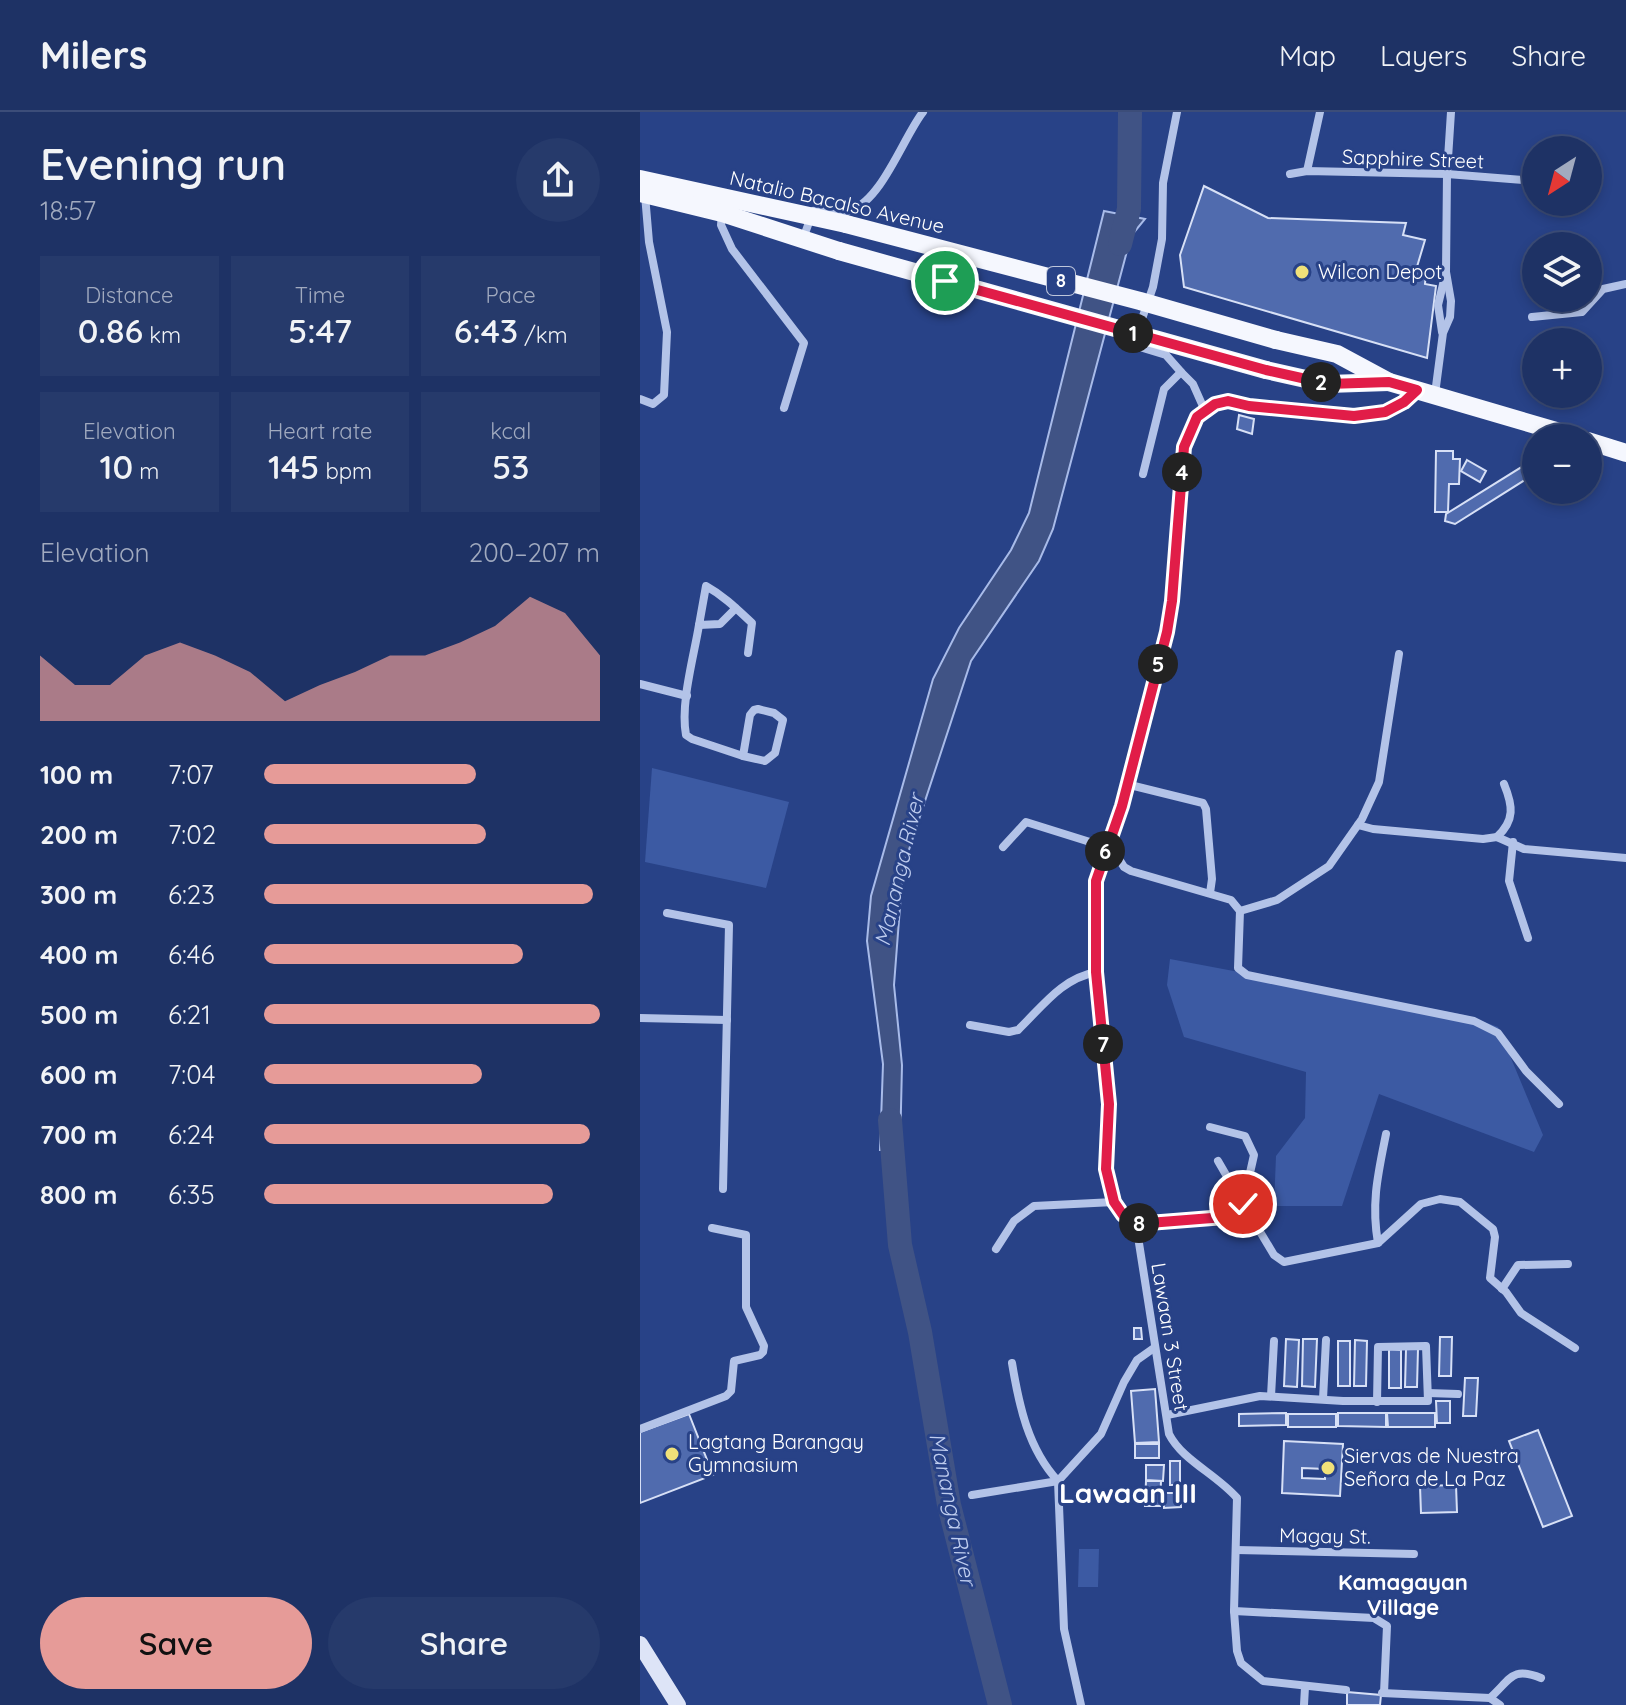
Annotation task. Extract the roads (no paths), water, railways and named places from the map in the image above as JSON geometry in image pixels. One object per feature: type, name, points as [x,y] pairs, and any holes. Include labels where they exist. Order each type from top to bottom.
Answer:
[{"type":"main road","name":"Natalio Bacalso Avenue","points":[[642,189],[846,224],[1140,301],[1337,354],[1389,382],[1533,424]]},
{"type":"main road","name":"Natalio Bacalso Avenue","points":[[642,189],[839,251],[1266,370],[1328,384],[1389,382]]},
{"type":"main road","points":[[1602,445],[1626,453]]},
{"type":"main road","points":[[640,1644],[678,1705]]},
{"type":"street","points":[[803,239],[809,218],[815,210],[847,210],[862,202],[880,184],[923,112]]},
{"type":"street","points":[[1177,112],[1163,183],[1162,239],[1153,287],[1133,345],[1166,355],[1193,384],[1205,411]]},
{"type":"street","points":[[1307,171],[1320,112]]},
{"type":"street","points":[[1250,1215],[1136,1224],[1123,1215],[1114,1202],[1106,1169],[1109,1104],[1096,972],[1096,881],[1122,806],[1167,632],[1184,447],[1197,417],[1215,404],[1228,401],[1249,406],[1354,416],[1385,412],[1426,392],[1443,333],[1438,305],[1446,272],[1451,112]]},
{"type":"street","name":"Sapphire Street","points":[[1290,174],[1307,171],[1447,174],[1522,180]]},
{"type":"street","points":[[640,399],[653,404],[664,395],[667,332],[642,189]]},
{"type":"street","points":[[722,213],[721,225],[732,249],[804,343],[784,408]]},
{"type":"street","points":[[1532,317],[1582,312],[1603,289],[1626,284]]},
{"type":"street","points":[[1143,474],[1164,389],[1181,372]]},
{"type":"street","points":[[743,756],[750,715],[754,710],[780,715],[783,720],[775,753],[765,761],[743,756],[692,739],[686,735],[684,726],[706,586],[722,595],[752,623],[748,653]]},
{"type":"street","points":[[699,625],[720,624],[736,608]]},
{"type":"street","points":[[1240,911],[1277,900],[1329,866],[1358,825],[1379,782],[1399,654]]},
{"type":"street","points":[[640,684],[687,696]]},
{"type":"street","points":[[1126,784],[1203,803],[1209,837],[1210,893]]},
{"type":"street","points":[[1497,837],[1511,816],[1512,804],[1504,784]]},
{"type":"street","points":[[1003,847],[1026,822],[1107,844],[1124,867],[1131,871],[1231,900],[1240,911],[1238,968],[1247,975],[1474,1021],[1498,1033],[1526,1071],[1559,1104]]},
{"type":"street","points":[[1358,825],[1483,839],[1497,837],[1524,849],[1626,858]]},
{"type":"street","points":[[1513,842],[1509,881],[1528,938]]},
{"type":"street","points":[[667,913],[729,925],[723,1189]]},
{"type":"street","points":[[970,1025],[1009,1032],[1018,1030],[1066,982],[1079,975],[1096,972]]},
{"type":"street","points":[[640,1018],[727,1020]]},
{"type":"street","points":[[1210,1127],[1245,1136],[1254,1155],[1243,1204]]},
{"type":"street","points":[[1378,1243],[1374,1193],[1386,1134]]},
{"type":"street","points":[[1218,1161],[1274,1255],[1284,1262],[1378,1243],[1421,1204],[1440,1199],[1460,1202],[1493,1229],[1495,1237],[1490,1278],[1506,1292],[1521,1313],[1575,1348]]},
{"type":"street","points":[[996,1249],[1014,1221],[1034,1206],[1114,1202]]},
{"type":"street","name":"Lawaan 3 Street","points":[[1136,1224],[1169,1434],[1176,1449],[1222,1481],[1237,1498],[1234,1611],[1241,1663],[1263,1681],[1305,1687]]},
{"type":"street","points":[[640,1429],[726,1396],[731,1391],[734,1361],[763,1352],[764,1346],[746,1307],[746,1235],[712,1228]]},
{"type":"street","points":[[1502,1289],[1518,1265],[1568,1264]]},
{"type":"street","points":[[1323,1399],[1326,1340]]},
{"type":"street","points":[[1271,1396],[1274,1341]]},
{"type":"street","points":[[1167,1415],[1271,1396],[1377,1402],[1428,1401],[1426,1346],[1378,1347],[1377,1402]]},
{"type":"street","points":[[972,1495],[1058,1481],[1101,1434],[1130,1371],[1137,1360],[1154,1348]]},
{"type":"street","points":[[1012,1363],[1021,1414],[1050,1472],[1058,1481],[1064,1629],[1081,1705]]},
{"type":"street","points":[[1428,1393],[1458,1394]]},
{"type":"street","name":"Magay St.","points":[[1236,1550],[1414,1554]]},
{"type":"street","points":[[1234,1611],[1374,1618],[1387,1626],[1383,1693],[1490,1698],[1500,1705]]},
{"type":"street","points":[[1490,1698],[1514,1674],[1526,1672],[1541,1678]]},
{"type":"street","points":[[1304,1705],[1305,1687],[1346,1690]]},
{"type":"water","points":[[1104,211],[1145,219],[1131,236],[1053,529],[1039,561],[971,661],[903,868],[894,985],[902,1065],[900,1150],[880,1150],[883,1064],[867,941],[871,896],[933,679],[959,628],[1011,550],[1029,513]]},
{"type":"waterway","name":"Mananga River","points":[[1120,244],[1129,209],[1130,112]]},
{"type":"waterway","name":"Mananga River","points":[[890,1120],[900,1245],[920,1332],[949,1505],[1000,1705]]},
{"type":"place","name":"Wilcon Depot","points":[[1302,272]]},
{"type":"place","name":"Lagtang Barangay Gymnasium","points":[[672,1454]]},
{"type":"place","name":"Siervas de Nuestra Señora de La Paz","points":[[1328,1468]]},
{"type":"district","name":"Lawaan III","points":[[1128,1493]]},
{"type":"district","name":"Kamagayan Village","points":[[1403,1594]]}]
